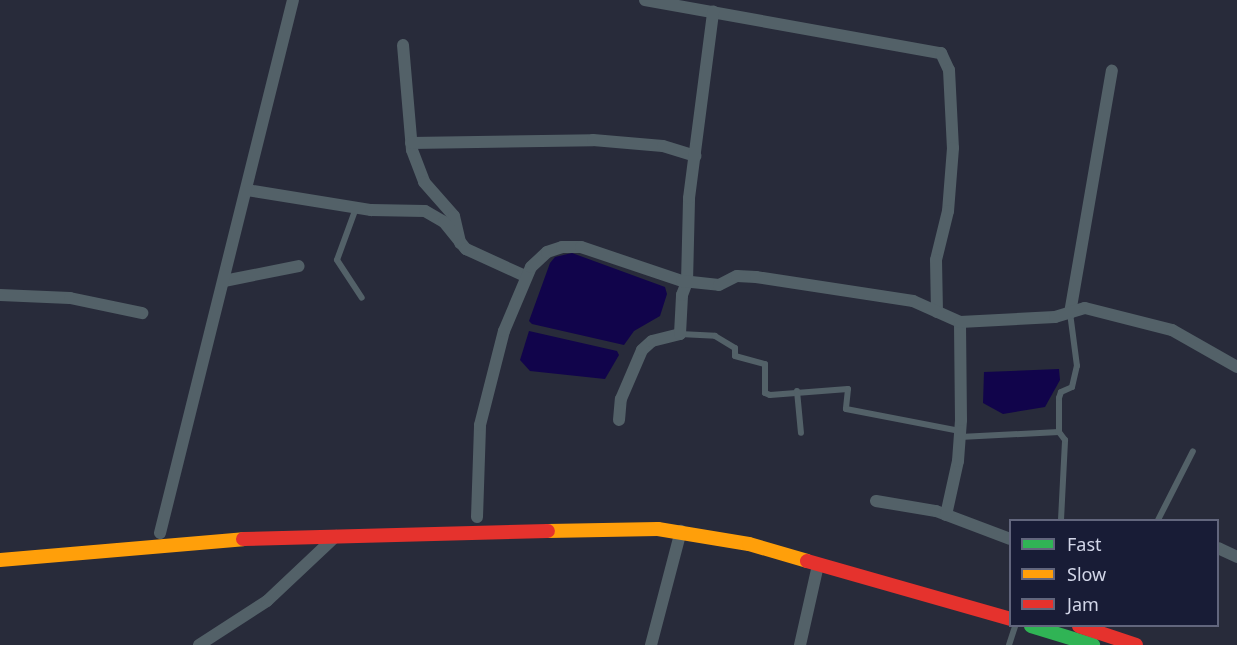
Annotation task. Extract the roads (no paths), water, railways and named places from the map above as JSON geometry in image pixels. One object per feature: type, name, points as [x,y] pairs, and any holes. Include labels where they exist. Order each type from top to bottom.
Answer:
[{"type":"highway","points":[[643,514],[691,519]]},
{"type":"highway","points":[[0,547],[272,523]]},
{"type":"highway","points":[[718,524],[1009,604]]},
{"type":"highway","points":[[0,560],[335,526],[611,527],[681,531],[749,544],[1009,619]]},
{"type":"highway","points":[[1034,627],[1089,644]]},
{"type":"highway","points":[[1082,627],[1136,645]]},
{"type":"street","points":[[160,533],[293,0]]},
{"type":"street","points":[[645,0],[937,50],[944,57],[949,70],[953,148],[948,211],[936,260],[937,312]]},
{"type":"street","points":[[619,420],[621,399],[642,350],[652,341],[680,334],[682,295],[687,282],[689,198],[713,12]]},
{"type":"street","points":[[403,45],[411,143],[424,183],[457,223],[460,244]]},
{"type":"street","points":[[1070,313],[1112,71]]},
{"type":"street","points":[[411,143],[593,140],[663,146],[695,156]]},
{"type":"street","points":[[247,190],[356,208],[425,211],[444,222],[460,244],[525,276]]},
{"type":"street","points":[[477,517],[480,425],[486,394],[504,331],[525,276],[541,256],[568,246],[687,282],[719,285],[737,276],[756,277],[913,302],[960,322],[1055,317],[1085,308],[1173,330],[1237,367]]},
{"type":"street","points":[[224,280],[299,266]]},
{"type":"street","points":[[0,295],[70,298],[142,313]]},
{"type":"street","points":[[946,515],[960,434],[960,322]]},
{"type":"street","points":[[876,501],[946,515],[1009,538]]},
{"type":"street","points":[[199,645],[267,601],[335,526]]},
{"type":"street","points":[[651,645],[681,531]]},
{"type":"street","points":[[1219,548],[1237,556]]},
{"type":"street","points":[[800,645],[818,565]]},
{"type":"lane","points":[[356,208],[337,260],[362,298]]},
{"type":"lane","points":[[1061,519],[1065,440],[1059,432],[1059,398],[1061,392],[1072,387],[1077,366],[1070,313]]},
{"type":"lane","points":[[680,334],[715,336],[735,348],[735,356],[765,364],[765,393],[848,389],[846,409],[960,434],[1059,432]]},
{"type":"lane","points":[[797,391],[801,433]]},
{"type":"lane","points":[[1159,519],[1193,451]]},
{"type":"lane","points":[[1009,645],[1015,627]]}]
